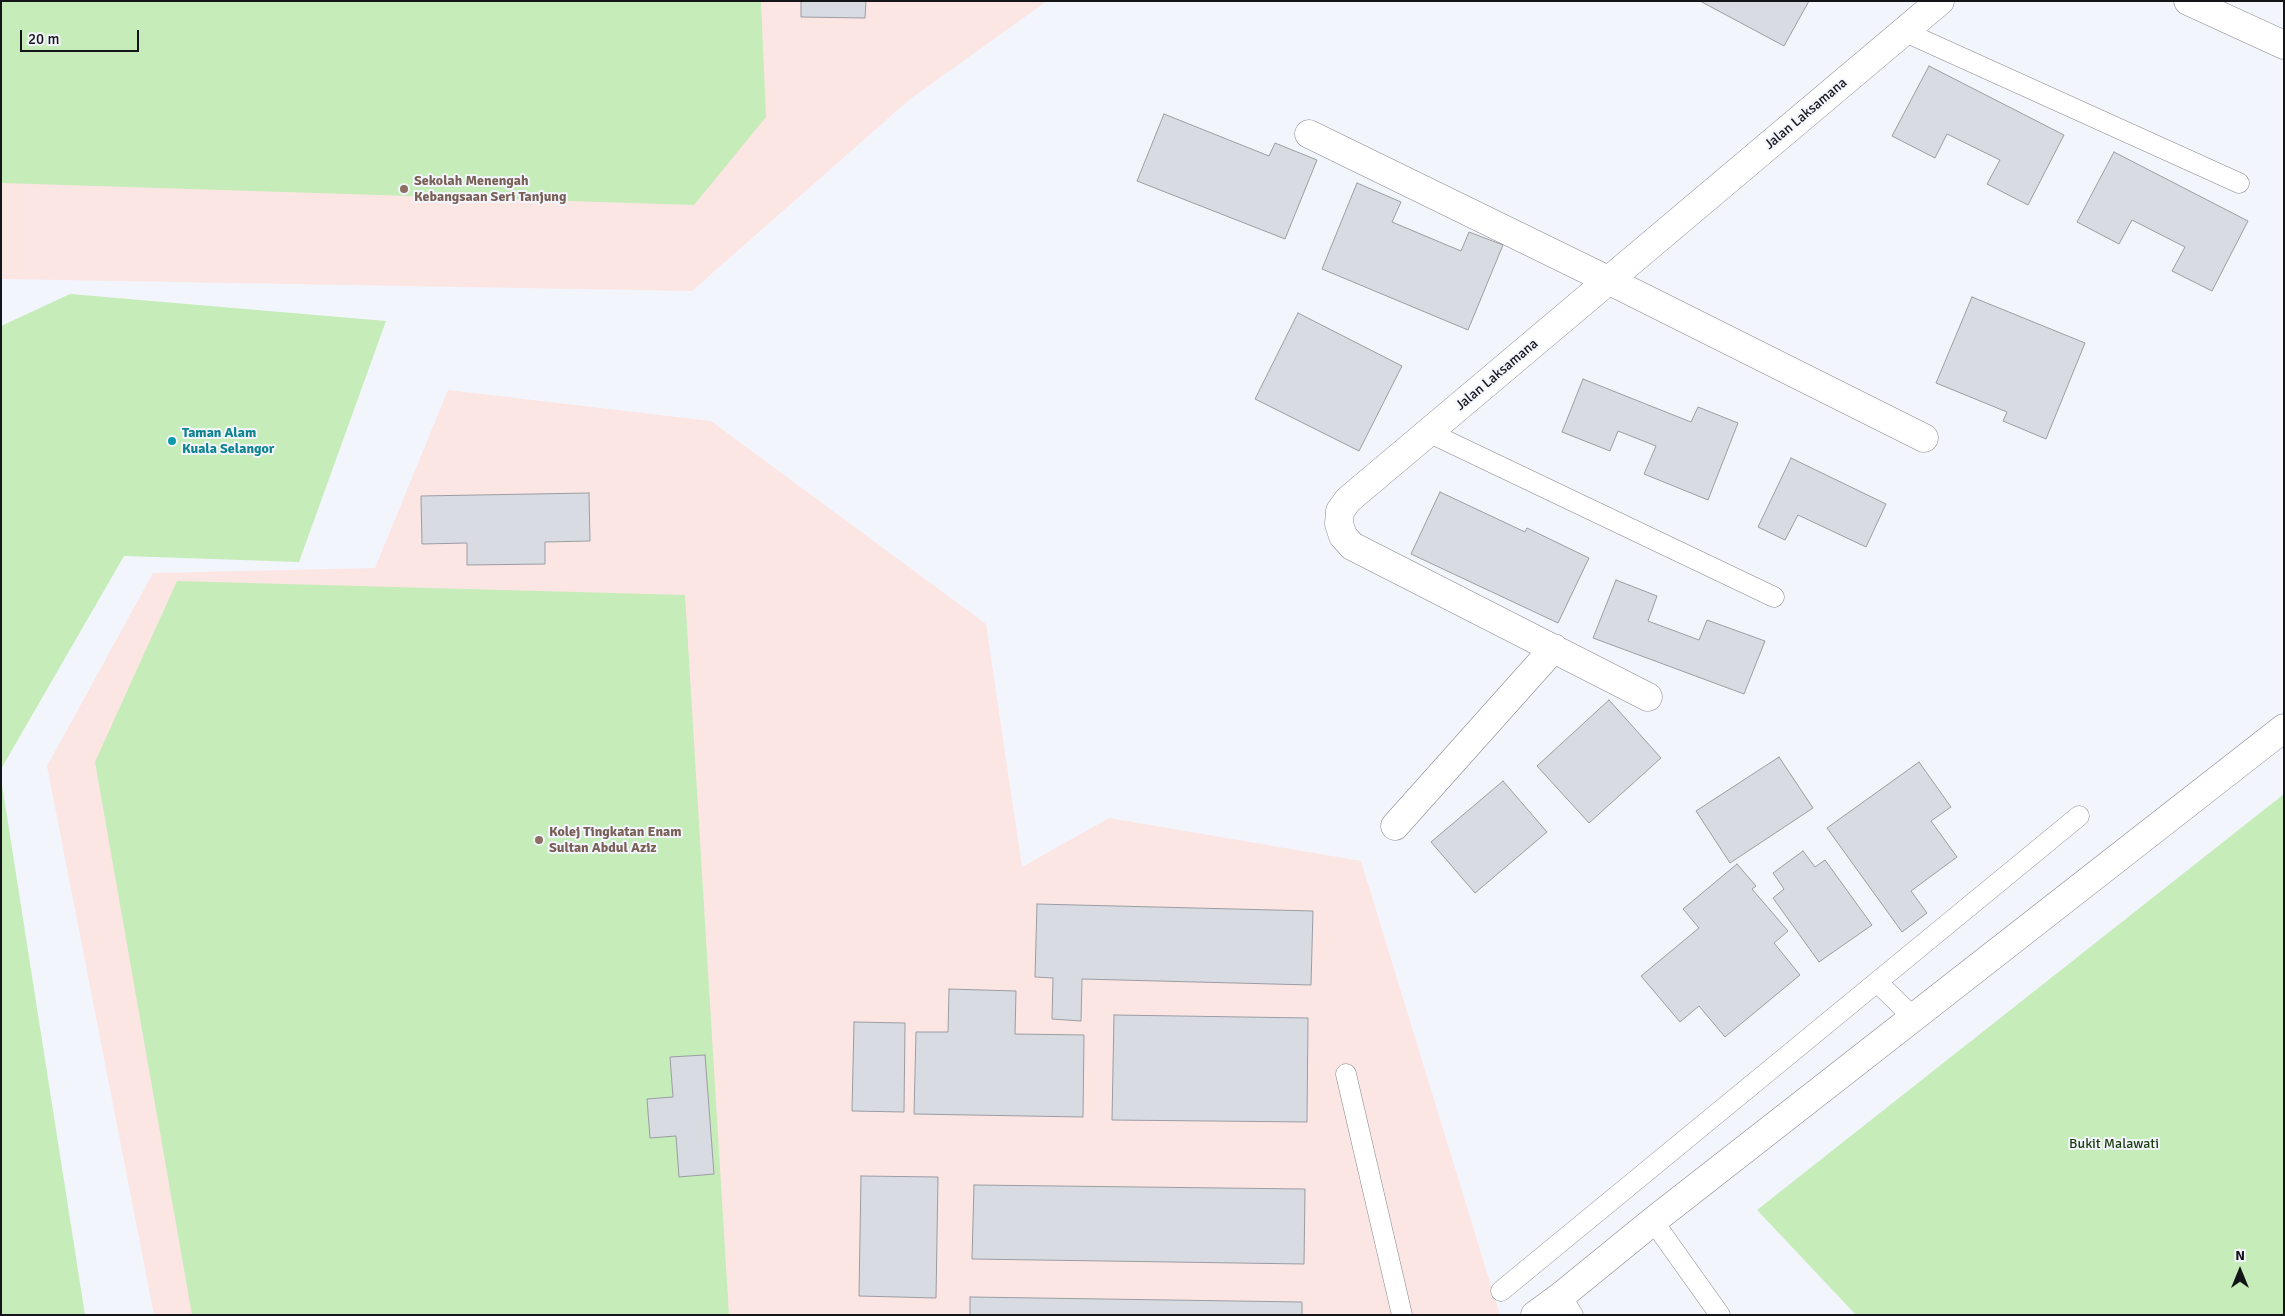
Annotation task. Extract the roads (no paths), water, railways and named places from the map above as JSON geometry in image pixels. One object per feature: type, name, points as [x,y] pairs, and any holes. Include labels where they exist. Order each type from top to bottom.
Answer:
[{"type":"street","name":"Jalan Laksamana","points":[[1648,697],[1352,546],[1343,536],[1339,524],[1340,511],[1348,500],[1428,432],[1610,281],[1940,1]]},
{"type":"street","points":[[2188,1],[2226,10],[2284,45]]},
{"type":"street","points":[[1310,134],[1924,438]]},
{"type":"street","points":[[1395,826],[1554,648]]},
{"type":"street","points":[[1535,1315],[1567,1306],[1653,1221],[2284,728]]},
{"type":"lane","points":[[1903,31],[2239,183]]},
{"type":"lane","points":[[1428,432],[1774,597]]},
{"type":"lane","points":[[1501,1291],[2079,816]]},
{"type":"lane","points":[[1877,982],[1913,1017]]},
{"type":"lane","points":[[1346,1074],[1402,1315]]},
{"type":"lane","points":[[1653,1221],[1720,1315]]},
{"type":"place","name":"Sekolah Menengah Kebangsaan Seri Tanjung","points":[[404,189]]},
{"type":"place","name":"Taman Alam Kuala Selangor","points":[[172,441]]},
{"type":"place","name":"Kolej Tingkatan Enam Sultan Abdul Aziz","points":[[539,840]]},
{"type":"park label","name":"Bukit Malawati","points":[[2114,1144]]}]
